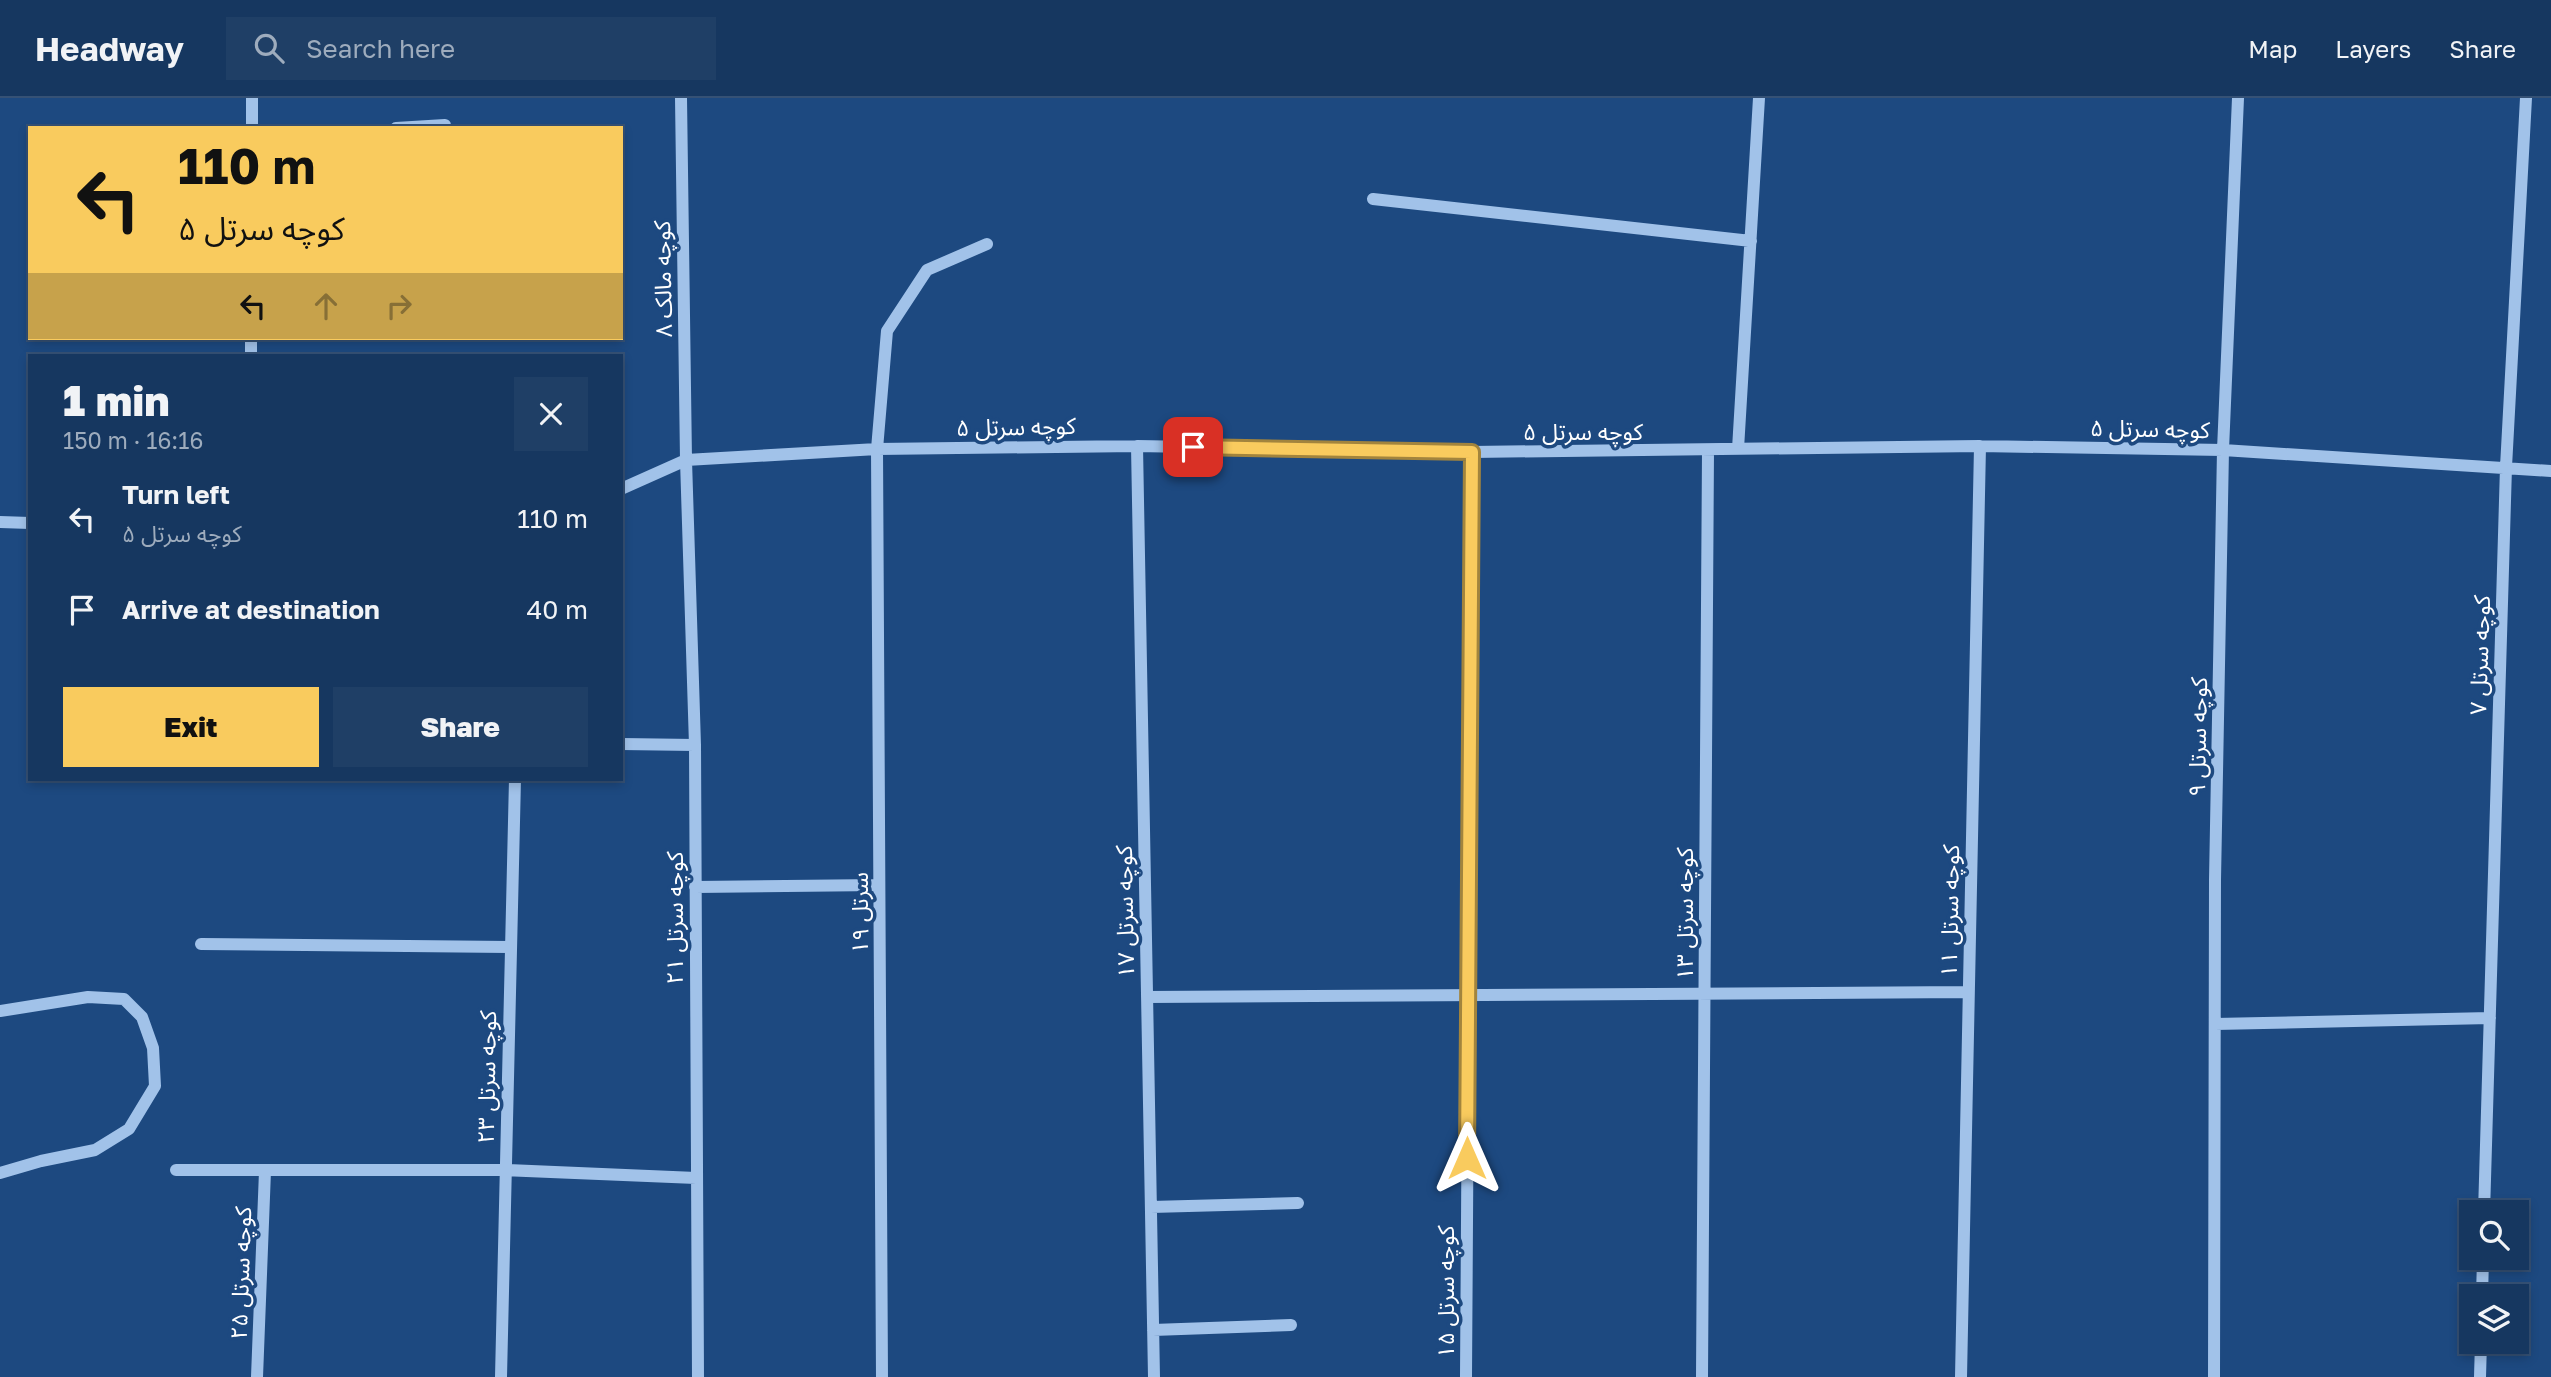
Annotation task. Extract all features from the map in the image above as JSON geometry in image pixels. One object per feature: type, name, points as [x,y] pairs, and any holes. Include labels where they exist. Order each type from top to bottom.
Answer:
[{"type":"street","points":[[252,98],[252,126]]},
{"type":"street","name":"کوچه مالک ۸","points":[[681,98],[686,460]]},
{"type":"street","points":[[1738,449],[1759,98]]},
{"type":"street","name":"کوچه سرتل ۹","points":[[2214,1377],[2215,880],[2223,450],[2238,98]]},
{"type":"street","name":"کوچه سرتل ۷","points":[[2484,1200],[2506,467],[2526,98]]},
{"type":"street","points":[[429,126],[445,125]]},
{"type":"street","points":[[1373,199],[1751,241]]},
{"type":"street","name":"سرتل ۱۹","points":[[883,1377],[877,449],[887,331],[927,270],[987,244]]},
{"type":"street","name":"کوچه سرتل ۵","points":[[623,488],[686,460],[877,449],[1137,446],[1472,452],[1980,446],[2223,450],[2551,471]]},
{"type":"street","name":"کوچه سرتل ۱۷","points":[[1137,446],[1154,1377]]},
{"type":"street","name":"کوچه سرتل ۱۱","points":[[1961,1377],[1980,446]]},
{"type":"street","name":"کوچه سرتل ۱۳","points":[[1702,1377],[1708,451]]},
{"type":"street","name":"کوچه سرتل ۱۵","points":[[1466,1377],[1472,452]]},
{"type":"street","name":"کوچه سرتل ۲۱","points":[[686,460],[695,745],[698,1377]]},
{"type":"street","points":[[0,522],[28,523]]},
{"type":"street","points":[[623,744],[695,745]]},
{"type":"street","name":"کوچه سرتل ۲۳","points":[[501,1377],[515,781]]},
{"type":"street","points":[[695,887],[879,885]]},
{"type":"street","points":[[201,944],[509,947]]},
{"type":"street","points":[[1147,997],[1968,992]]},
{"type":"street","points":[[0,1011],[88,997],[124,999],[142,1017],[153,1048],[155,1086],[129,1129],[95,1150],[0,1173]]},
{"type":"street","points":[[2215,1024],[2490,1018]]},
{"type":"street","points":[[176,1170],[505,1170],[695,1178]]},
{"type":"street","name":"کوچه سرتل ۲۵","points":[[257,1377],[265,1171]]},
{"type":"street","points":[[1151,1207],[1298,1203]]},
{"type":"street","points":[[1153,1330],[1291,1325]]},
{"type":"street","points":[[2480,1377],[2481,1354]]},
{"type":"route","points":[[1193,447],[1472,452],[1467,1158]]}]
